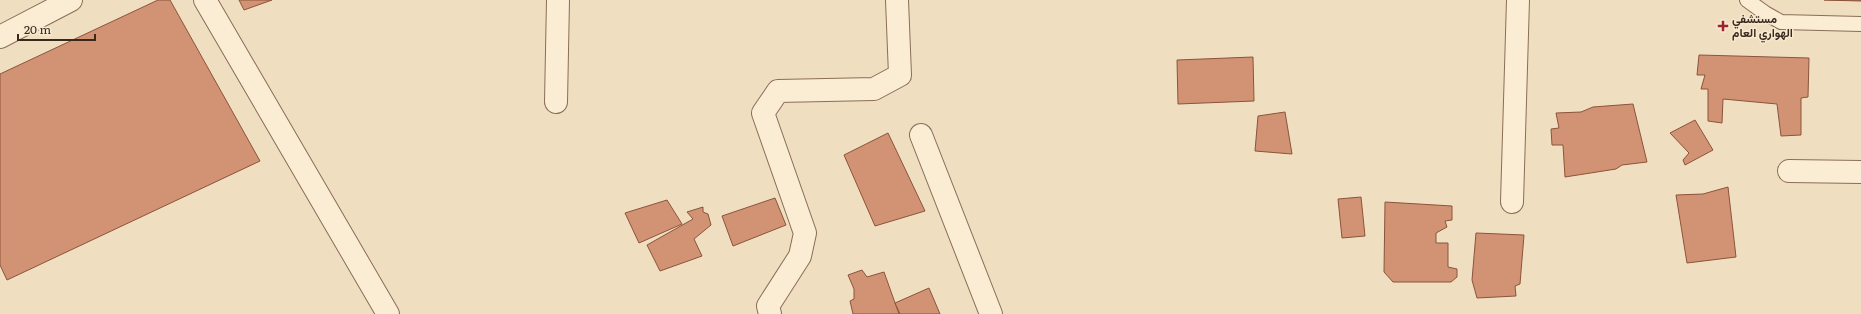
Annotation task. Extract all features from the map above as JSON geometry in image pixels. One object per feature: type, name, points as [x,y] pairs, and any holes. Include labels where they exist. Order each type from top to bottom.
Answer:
[{"type":"street","points":[[0,37],[71,0]]},
{"type":"street","points":[[205,0],[388,314]]},
{"type":"street","points":[[556,102],[558,0]]},
{"type":"street","points":[[770,314],[768,306],[800,256],[805,233],[763,113],[778,91],[874,89],[900,75],[897,0]]},
{"type":"street","points":[[1512,202],[1518,0]]},
{"type":"street","points":[[921,135],[991,314]]},
{"type":"street","points":[[1789,172],[1861,172]]},
{"type":"lane","points":[[1747,0],[1766,14],[1781,22],[1861,24]]},
{"type":"building","points":[[158,0],[170,0],[260,161],[7,280],[0,265],[0,74]]},
{"type":"building","points":[[239,0],[272,0],[244,10]]},
{"type":"building","points":[[1824,0],[1861,0],[1861,1]]},
{"type":"building","points":[[1699,55],[1809,58],[1808,97],[1801,98],[1801,135],[1781,136],[1777,104],[1723,99],[1722,123],[1708,121],[1708,89],[1701,89],[1705,75],[1697,75]]},
{"type":"building","points":[[1253,57],[1254,101],[1178,104],[1177,60]]},
{"type":"building","points":[[1633,104],[1647,162],[1622,165],[1616,169],[1565,177],[1563,145],[1552,145],[1551,129],[1559,128],[1556,113],[1581,112],[1593,107]]},
{"type":"building","points":[[1285,112],[1292,154],[1255,151],[1258,116]]},
{"type":"building","points":[[1695,120],[1713,150],[1685,165],[1683,160],[1689,153],[1670,133]]},
{"type":"building","points":[[888,133],[925,211],[875,226],[844,155]]},
{"type":"building","points":[[1728,187],[1736,257],[1687,263],[1676,195],[1703,194]]},
{"type":"building","points":[[1361,197],[1365,236],[1342,238],[1338,199]]},
{"type":"building","points":[[775,198],[786,225],[733,246],[722,216]]},
{"type":"building","points":[[667,200],[682,224],[639,243],[625,213]]},
{"type":"building","points":[[1385,202],[1452,206],[1452,220],[1445,221],[1447,227],[1436,233],[1436,243],[1448,243],[1448,267],[1457,269],[1457,277],[1451,282],[1393,282],[1384,272]]},
{"type":"building","points":[[703,207],[703,212],[708,214],[711,225],[694,239],[702,256],[660,271],[647,245],[693,219],[687,212]]},
{"type":"building","points":[[1476,233],[1524,235],[1520,284],[1515,286],[1516,296],[1477,298],[1472,280]]},
{"type":"building","points":[[862,270],[867,277],[884,272],[899,314],[853,314],[850,301],[854,299],[854,289],[848,275]]},
{"type":"building","points":[[929,288],[940,314],[900,314],[895,303]]},
{"type":"place","name":"مستشفي الهواري العام","points":[[1723,26]]}]
